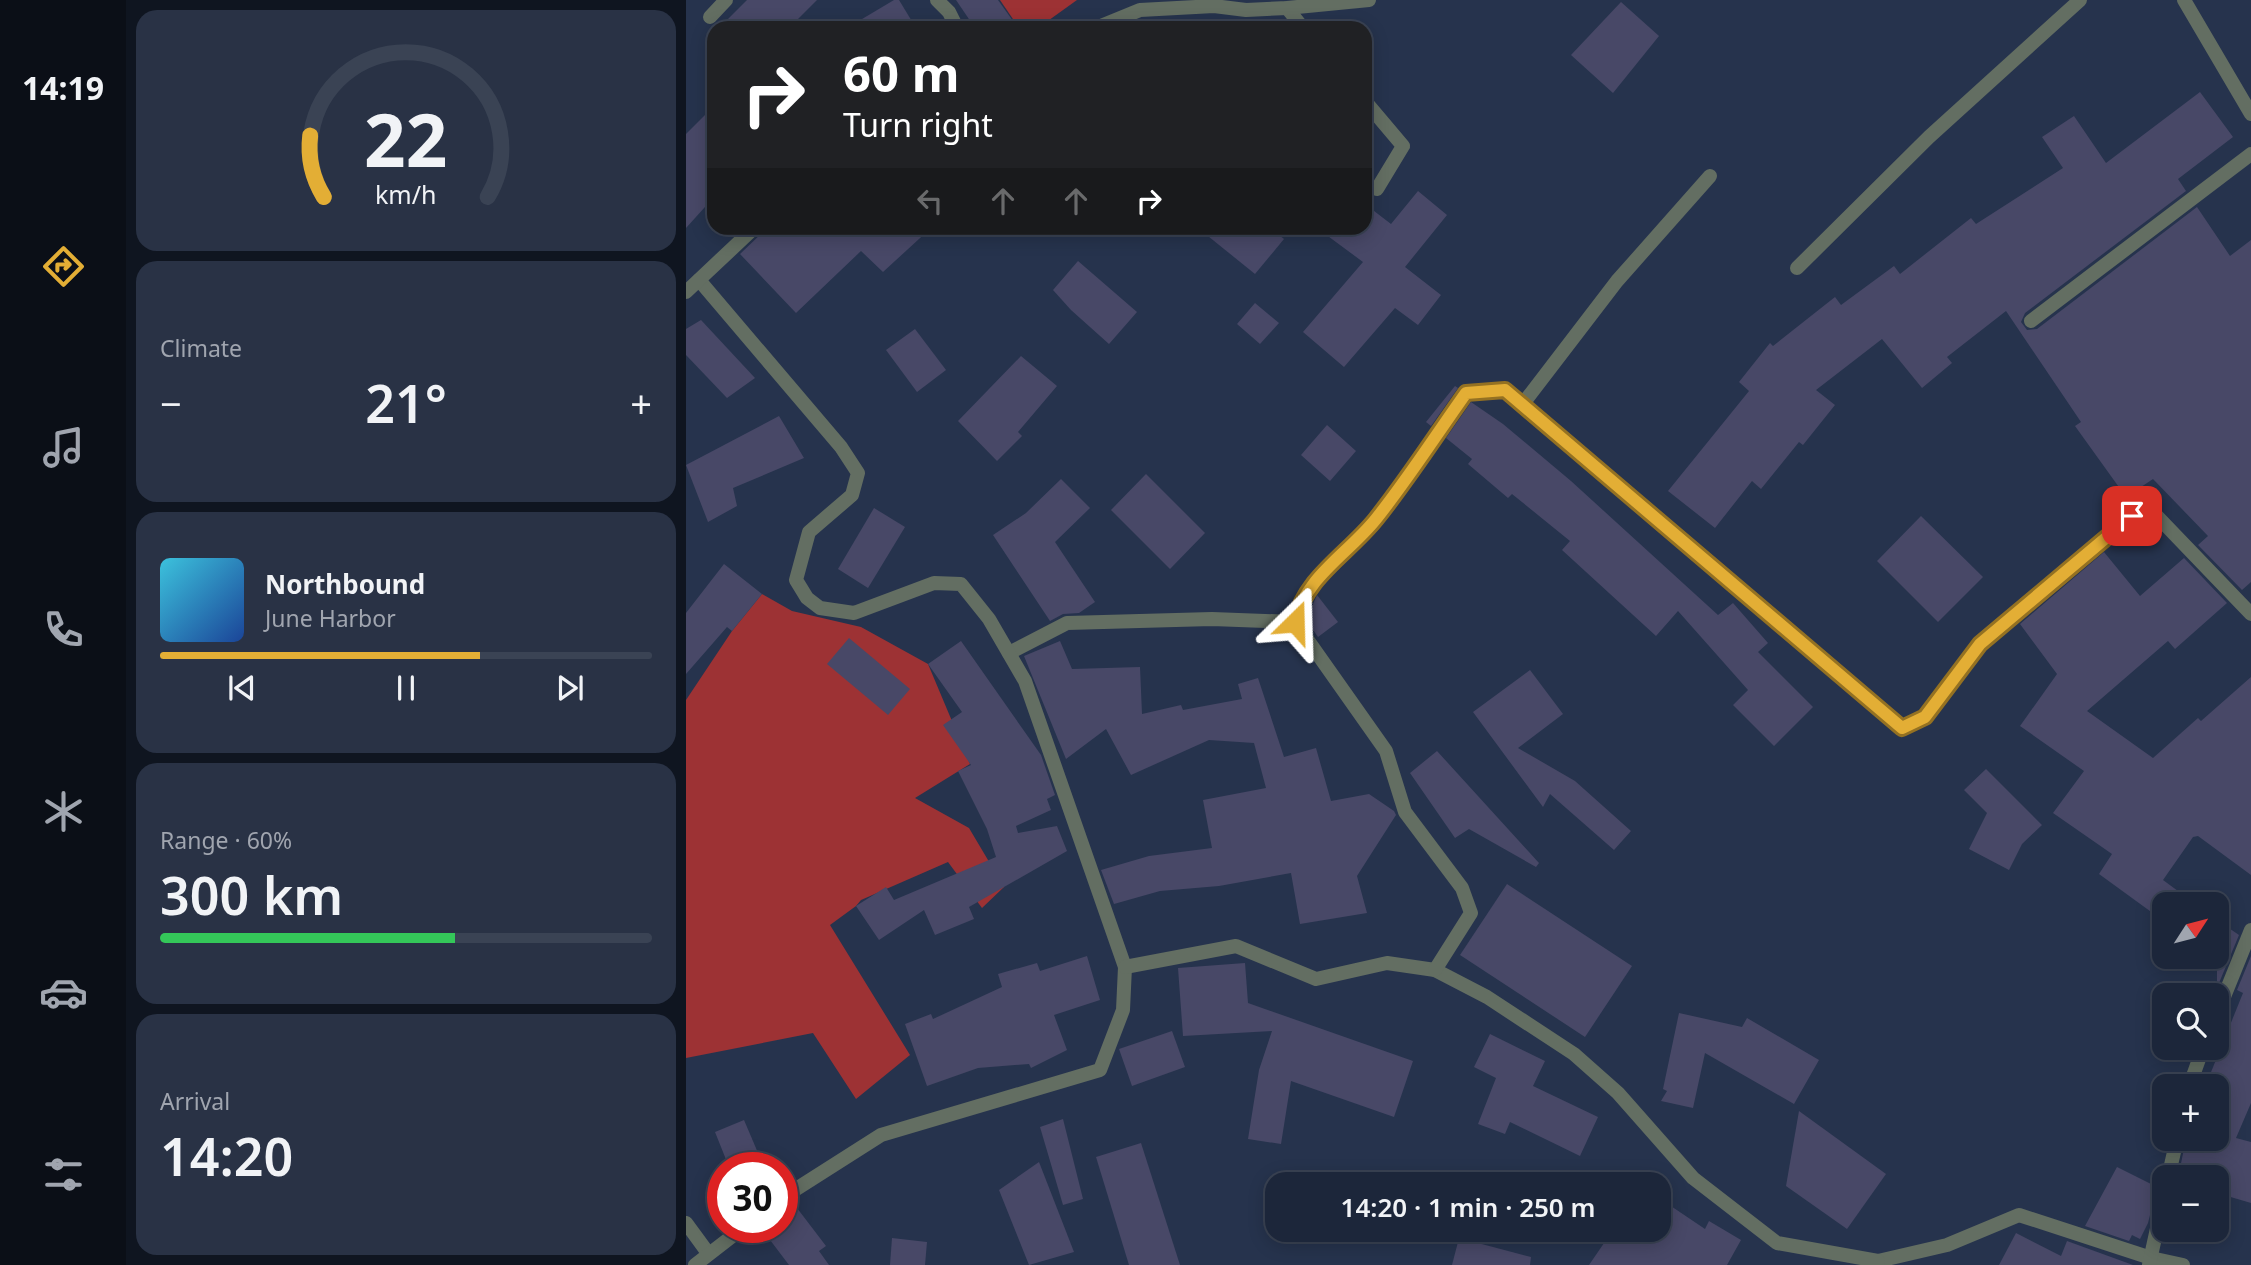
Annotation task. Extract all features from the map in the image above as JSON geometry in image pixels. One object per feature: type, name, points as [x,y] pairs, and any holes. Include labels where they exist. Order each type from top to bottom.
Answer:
[{"type":"street","points":[[710,17],[726,0]]},
{"type":"street","points":[[937,0],[953,21]]},
{"type":"street","points":[[1113,21],[1140,10],[1244,5],[1287,8],[1369,0]]},
{"type":"street","points":[[1797,268],[1929,137],[2080,0]]},
{"type":"street","points":[[2183,0],[2251,114]]},
{"type":"street","points":[[1287,8],[1298,21]]},
{"type":"street","points":[[1372,109],[1403,146],[1377,189]]},
{"type":"street","points":[[2031,321],[2251,154]]},
{"type":"street","points":[[1522,405],[1616,281],[1710,176]]},
{"type":"street","points":[[686,292],[747,235]]},
{"type":"street","points":[[699,280],[841,447],[858,473],[852,495],[809,532],[796,580],[807,598],[820,608],[854,613],[934,583],[961,584],[989,619],[1025,681],[1125,967],[1123,1010],[1100,1070],[881,1135],[798,1188]]},
{"type":"street","points":[[1435,970],[1471,913],[1462,888],[1405,812],[1386,751],[1295,622],[1299,605],[1311,585],[1375,520],[1466,393],[1505,390],[1902,728],[1925,717],[1980,644],[2132,516],[2154,513],[2251,614]]},
{"type":"street","points":[[1009,653],[1067,623],[1212,620],[1295,622]]},
{"type":"street","points":[[2229,984],[2251,930]]},
{"type":"street","points":[[1125,967],[1236,946],[1316,979],[1387,963],[1435,970],[1488,998],[1574,1054],[1618,1093],[1693,1178],[1777,1243],[1878,1263],[1947,1245],[2019,1215],[2150,1262],[2183,1265]]},
{"type":"street","points":[[686,1223],[708,1253]]},
{"type":"street","points":[[2150,1262],[2154,1242]]},
{"type":"street","points":[[695,1265],[722,1243]]},
{"type":"shaded area","points":[[1000,0],[1077,0],[1048,21],[1014,21]]},
{"type":"shaded area","points":[[762,594],[792,611],[861,627],[928,664],[970,764],[915,798],[969,828],[1004,887],[982,908],[948,862],[861,900],[830,925],[910,1055],[856,1099],[813,1033],[686,1058],[686,700],[732,631]]},
{"type":"building","points":[[747,0],[817,0],[796,21],[726,21]]},
{"type":"building","points":[[894,0],[899,0],[912,21],[859,21]]},
{"type":"building","points":[[956,0],[998,0],[1013,21],[970,21]]},
{"type":"building","points":[[1621,2],[1659,36],[1613,93],[1571,55]]},
{"type":"building","points":[[2200,92],[2233,137],[2178,179],[2186,191],[2025,313],[2021,322],[2027,330],[2037,329],[2197,207],[2230,256],[2251,240],[2251,582],[2242,590],[2198,545],[2208,536],[2153,479],[2126,497],[2075,426],[2081,422],[2006,311],[1947,357],[1952,363],[1922,388],[1882,339],[1816,390],[1835,405],[1803,445],[1799,442],[1761,489],[1752,481],[1715,528],[1668,491],[1749,391],[1739,382],[1770,343],[1773,346],[1835,297],[1841,305],[1894,266],[1900,274],[1971,218],[1976,224],[2063,168],[2042,137],[2074,116],[2106,163]]},
{"type":"building","points":[[707,113],[707,205],[686,228],[686,134]]},
{"type":"building","points":[[1418,191],[1447,215],[1405,267],[1441,295],[1418,325],[1395,308],[1344,367],[1303,332],[1363,262],[1326,235],[1372,235],[1372,209],[1391,224]]},
{"type":"building","points":[[760,235],[923,235],[883,272],[861,251],[796,313],[740,254]]},
{"type":"building","points":[[1207,235],[1279,235],[1284,239],[1255,274]]},
{"type":"building","points":[[1078,261],[1137,312],[1109,344],[1053,290]]},
{"type":"building","points":[[1255,303],[1279,323],[1260,344],[1237,324]]},
{"type":"building","points":[[701,320],[755,378],[727,398],[686,355],[686,329]]},
{"type":"building","points":[[915,329],[946,370],[917,392],[886,350]]},
{"type":"building","points":[[1021,356],[1057,386],[1018,432],[1022,436],[997,461],[958,421]]},
{"type":"building","points":[[1455,386],[1458,388],[1431,426],[1426,422]]},
{"type":"building","points":[[1471,402],[1503,424],[1571,481],[1718,615],[1733,603],[1768,643],[1758,652],[1813,707],[1774,746],[1733,705],[1748,690],[1678,611],[1656,636],[1562,550],[1570,541],[1512,494],[1508,498],[1468,464],[1472,459],[1446,438]]},
{"type":"building","points":[[779,416],[804,458],[733,488],[737,506],[708,522],[686,465]]},
{"type":"building","points":[[1327,425],[1356,451],[1330,481],[1301,455]]},
{"type":"building","points":[[1146,474],[1205,533],[1170,569],[1111,510]]},
{"type":"building","points":[[1061,479],[1090,508],[1055,542],[1095,602],[1079,613],[1063,614],[1050,621],[993,535],[1026,513]]},
{"type":"building","points":[[874,508],[905,527],[868,588],[838,569]]},
{"type":"building","points":[[1921,516],[1983,577],[1938,622],[1877,561]]},
{"type":"building","points":[[2104,552],[2140,596],[2184,558],[2227,603],[2175,649],[2168,641],[2087,711],[2153,758],[2198,718],[2201,721],[2251,677],[2251,875],[2198,836],[2193,837],[2163,880],[2179,892],[2152,892],[2152,913],[2099,874],[2112,854],[2053,813],[2084,771],[2020,726],[2057,674],[2020,624]]},
{"type":"building","points":[[724,564],[762,594],[732,631],[727,627],[686,674],[686,613]]},
{"type":"building","points":[[1317,595],[1338,622],[1318,637],[1306,620]]},
{"type":"building","points":[[849,638],[910,689],[888,715],[827,664]]},
{"type":"building","points":[[961,641],[1041,755],[1055,795],[1047,799],[1051,810],[1016,826],[1018,833],[1057,826],[1067,851],[969,907],[974,919],[935,935],[924,910],[879,940],[856,906],[886,887],[894,900],[996,857],[987,829],[958,771],[971,765],[943,725],[962,712],[928,664]]},
{"type":"building","points":[[1060,641],[1072,669],[1140,667],[1142,714],[1181,705],[1183,710],[1242,699],[1238,684],[1258,678],[1284,757],[1316,748],[1331,801],[1369,794],[1396,815],[1357,876],[1367,913],[1300,924],[1291,873],[1219,886],[1160,891],[1114,904],[1101,870],[1149,856],[1212,848],[1203,800],[1266,788],[1254,743],[1209,740],[1131,775],[1106,729],[1066,759],[1024,656]]},
{"type":"building","points":[[1530,670],[1563,714],[1518,748],[1575,781],[1631,831],[1614,850],[1550,794],[1543,807],[1473,712]]},
{"type":"building","points":[[1437,751],[1539,863],[1536,867],[1469,829],[1455,838],[1410,773]]},
{"type":"building","points":[[1986,769],[2042,825],[2022,844],[2009,870],[1969,849],[1987,813],[1964,790]]},
{"type":"building","points":[[1507,884],[1632,966],[1585,1037],[1460,955]]},
{"type":"building","points":[[2230,929],[2239,935],[2230,957]]},
{"type":"building","points":[[1087,956],[1100,1000],[1054,1015],[1067,1050],[1031,1068],[1029,1064],[978,1068],[927,1086],[905,1024],[931,1014],[933,1019],[1002,987],[998,974],[1037,963],[1040,971]]},
{"type":"building","points":[[2251,956],[2251,1103],[2236,1138],[2251,1142],[2251,1203],[2229,1197],[2229,1165],[2181,1165],[2184,1151],[2229,1151],[2229,1074],[2210,1074],[2216,1060],[2229,1060],[2229,1028],[2243,993],[2237,990]]},
{"type":"building","points":[[1245,963],[1248,1003],[1413,1061],[1394,1117],[1291,1081],[1281,1144],[1248,1139],[1259,1070],[1272,1031],[1183,1036],[1178,968]]},
{"type":"building","points":[[2217,970],[2224,970],[2219,983]]},
{"type":"building","points":[[1679,1013],[1742,1027],[1747,1018],[1819,1060],[1794,1104],[1705,1053],[1693,1108],[1661,1101],[1667,1091],[1663,1089]]},
{"type":"building","points":[[1172,1031],[1185,1067],[1132,1086],[1119,1049]]},
{"type":"building","points":[[1490,1034],[1545,1061],[1533,1086],[1598,1117],[1580,1156],[1510,1122],[1505,1134],[1478,1124],[1496,1078],[1474,1067]]},
{"type":"building","points":[[1799,1111],[1886,1174],[1847,1229],[1786,1186]]},
{"type":"building","points":[[1063,1119],[1083,1199],[1063,1205],[1040,1127]]},
{"type":"building","points":[[744,1120],[758,1152],[723,1152],[715,1132]]},
{"type":"building","points":[[1141,1143],[1180,1265],[1129,1265],[1096,1157]]},
{"type":"building","points":[[1039,1162],[1074,1252],[1029,1265],[999,1190]]},
{"type":"building","points":[[2117,1167],[2152,1184],[2152,1207],[2140,1239],[2132,1235],[2129,1241],[2085,1226]]},
{"type":"building","points":[[1671,1206],[1705,1229],[1709,1221],[1741,1240],[1727,1265],[1589,1265],[1605,1242],[1671,1242]]},
{"type":"building","points":[[798,1209],[826,1246],[819,1251],[829,1265],[789,1265],[772,1243],[798,1243]]},
{"type":"building","points":[[2016,1233],[2061,1256],[2067,1241],[2133,1265],[1999,1265]]},
{"type":"building","points":[[892,1238],[927,1242],[925,1265],[890,1265]]},
{"type":"building","points":[[1458,1242],[1474,1242],[1531,1257],[1530,1265],[1452,1265]]},
{"type":"route","points":[[1295,622],[1299,605],[1311,585],[1375,520],[1466,393],[1505,390],[1902,728],[1925,717],[1980,644],[2132,516]]}]
